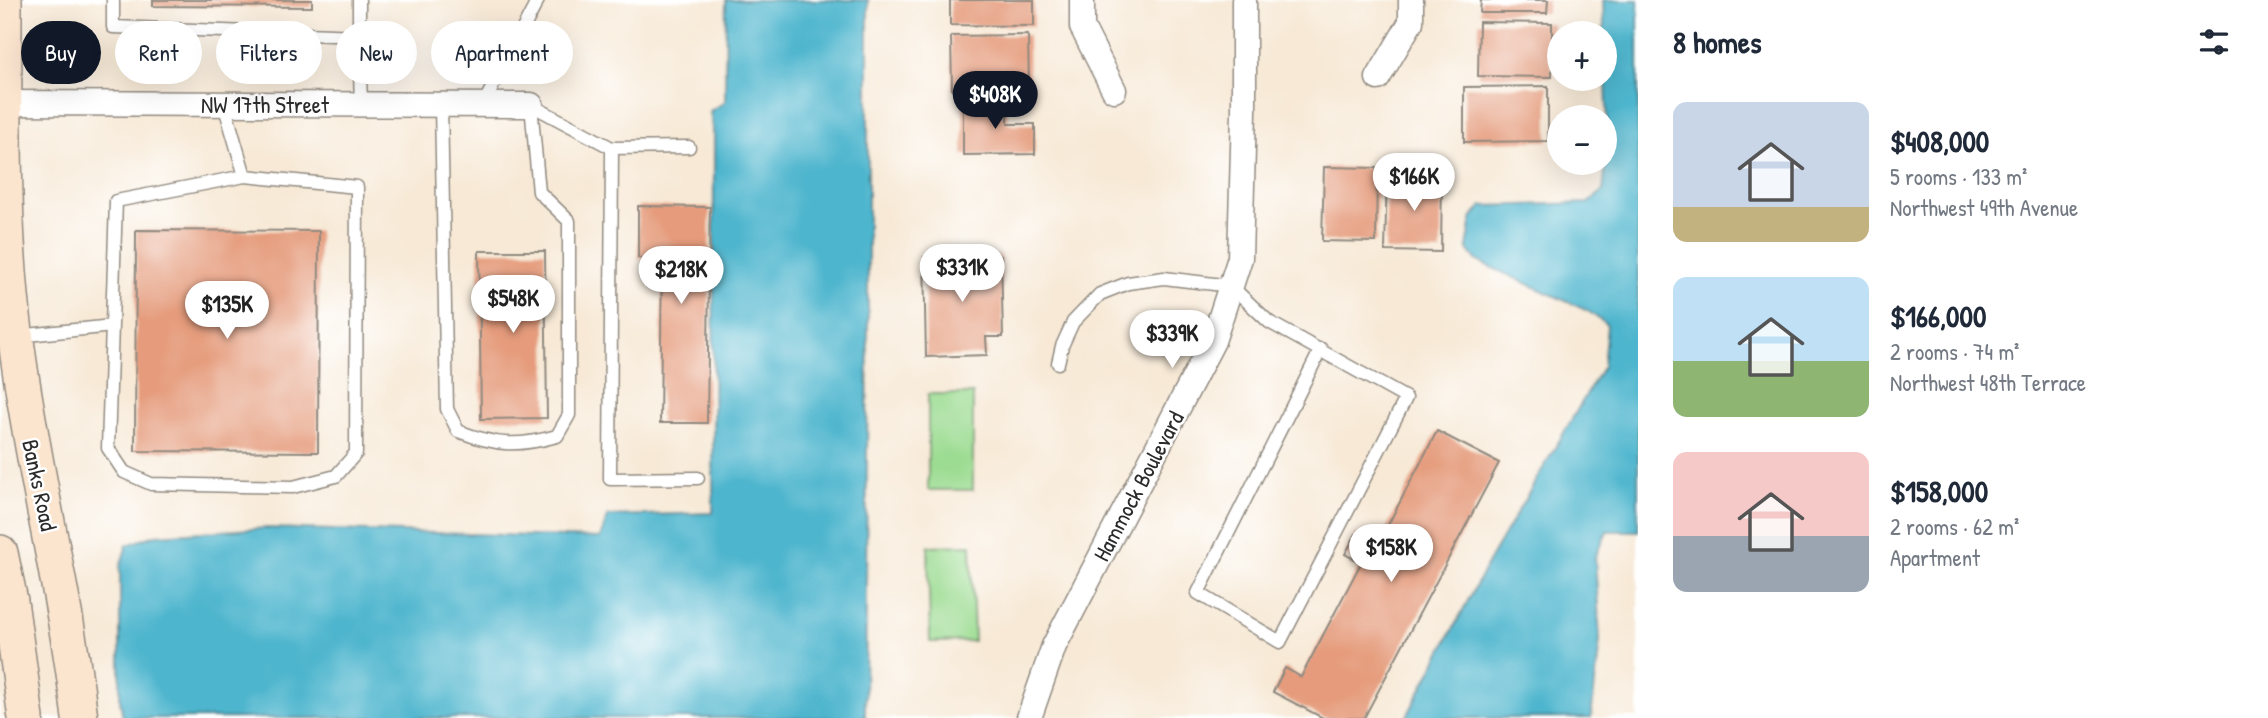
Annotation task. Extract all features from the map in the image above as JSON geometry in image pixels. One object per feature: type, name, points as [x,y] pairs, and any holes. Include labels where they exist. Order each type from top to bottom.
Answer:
[{"type":"street","name":"Banks Road","points":[[5,0],[2,103],[4,197],[15,337],[26,416],[73,658],[80,718]]},
{"type":"street","points":[[1082,0],[1082,27],[1114,90]]},
{"type":"street","name":"Hammock Boulevard","points":[[1029,718],[1054,646],[1213,341],[1240,258],[1244,0]]},
{"type":"street","points":[[1378,78],[1411,22],[1411,0]]},
{"type":"street","name":"NW 17th Street","points":[[2,103],[531,106]]},
{"type":"street","points":[[0,553],[7,633],[26,718]]},
{"type":"lane","points":[[113,0],[113,27],[336,35]]},
{"type":"lane","points":[[359,0],[359,21]]},
{"type":"lane","points":[[483,106],[538,0]]},
{"type":"lane","points":[[360,84],[361,105]]},
{"type":"lane","points":[[224,104],[245,176]]},
{"type":"lane","points":[[441,105],[447,409],[458,431],[487,442],[527,444],[557,436],[569,415],[569,220],[539,192],[531,106]]},
{"type":"lane","points":[[531,106],[612,148],[689,147]]},
{"type":"lane","points":[[612,148],[610,478],[698,478]]},
{"type":"lane","points":[[245,176],[357,187],[356,453],[336,476],[293,487],[152,484],[124,472],[108,448],[116,201],[245,176]]},
{"type":"lane","points":[[1058,363],[1073,322],[1100,294],[1128,284],[1164,278],[1231,286],[1269,322],[1321,349],[1406,398],[1280,642],[1198,593],[1321,349]]},
{"type":"lane","points":[[15,337],[112,326]]},
{"type":"green space","points":[[928,394],[973,394],[973,490],[928,490]]},
{"type":"green space","points":[[971,545],[974,641],[930,642],[928,546]]},
{"type":"water","points":[[726,0],[868,0],[865,718],[123,718],[120,700],[120,567],[127,545],[155,535],[268,528],[600,538],[608,516],[713,513],[714,139],[710,111],[725,102]]},
{"type":"water","points":[[1603,0],[1638,0],[1638,531],[1607,531],[1595,557],[1600,641],[1591,718],[1406,718],[1491,557],[1603,366],[1607,325],[1588,311],[1477,261],[1467,248],[1472,218],[1482,206],[1588,203],[1603,191],[1604,175],[1617,175],[1617,105],[1607,105],[1606,91],[1617,91],[1617,21],[1604,21]]},
{"type":"building","points":[[153,0],[312,0],[312,7],[153,6]]},
{"type":"building","points":[[950,0],[1034,0],[1034,26],[950,25]]},
{"type":"building","points":[[1481,0],[1548,0],[1547,13],[1480,13]]},
{"type":"building","points":[[1479,22],[1547,23],[1547,77],[1478,76]]},
{"type":"building","points":[[1028,35],[1029,88],[952,90],[951,36]]},
{"type":"building","points":[[1547,86],[1547,141],[1464,142],[1464,87]]},
{"type":"building","points":[[963,101],[1008,101],[1008,124],[1035,124],[1035,154],[963,155]]},
{"type":"building","points":[[1324,167],[1377,168],[1376,242],[1322,241]]},
{"type":"building","points":[[1387,173],[1442,174],[1441,252],[1385,251]]},
{"type":"building","points":[[638,206],[710,207],[707,423],[660,423],[662,258],[638,258]]},
{"type":"building","points":[[136,230],[319,231],[318,452],[135,451]]},
{"type":"building","points":[[479,251],[545,251],[547,418],[481,419]]},
{"type":"building","points":[[1001,255],[1003,337],[986,337],[987,355],[926,357],[924,257]]},
{"type":"building","points":[[1437,431],[1499,463],[1364,718],[1323,718],[1273,692],[1285,668],[1301,677],[1361,563],[1345,554],[1356,534],[1377,546]]}]
